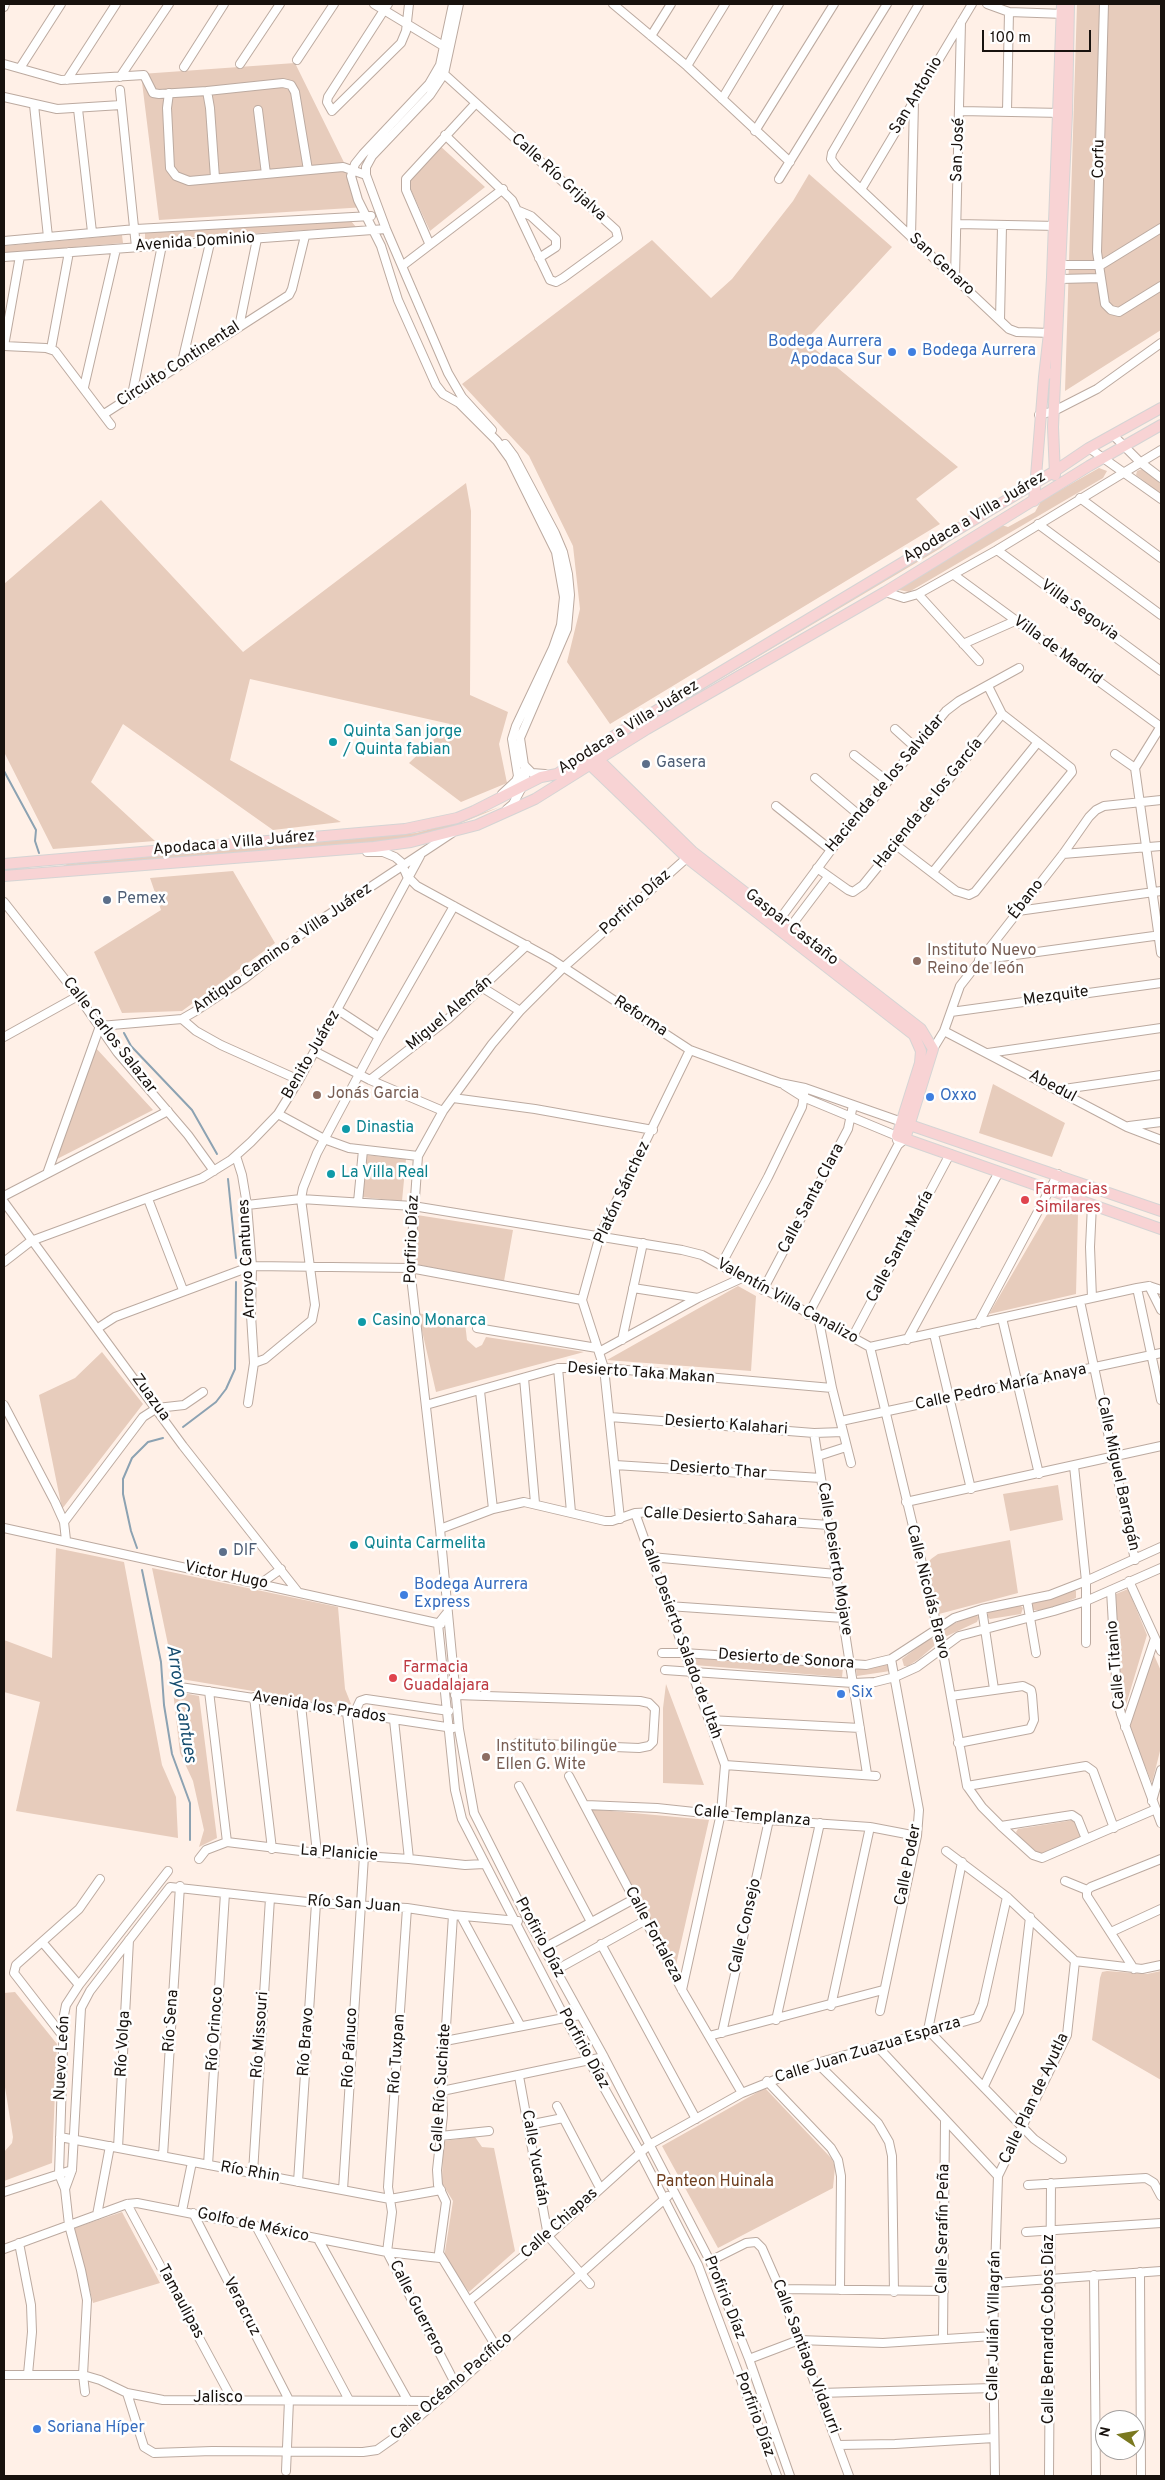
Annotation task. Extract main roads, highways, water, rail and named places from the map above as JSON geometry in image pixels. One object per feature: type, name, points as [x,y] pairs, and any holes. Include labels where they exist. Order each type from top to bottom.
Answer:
[{"type":"main road","points":[[1055,489],[1054,411],[1056,366],[1053,333],[1063,113],[1065,9]]},
{"type":"main road","points":[[1034,501],[1044,377],[1053,333],[1060,279],[1057,226]]},
{"type":"main road","points":[[1044,377],[1056,366]]},
{"type":"main road","name":"Apodaca a Villa Juárez","points":[[4,876],[411,842],[474,826],[535,799],[590,758],[803,622],[1034,484],[1089,448],[1161,408]]},
{"type":"main road","name":"Apodaca a Villa Juárez","points":[[4,864],[405,829],[457,818],[521,789],[541,777],[559,773],[590,758],[811,635],[1055,489],[1103,458],[1161,425]]},
{"type":"main road","points":[[803,622],[811,635]]},
{"type":"main road","name":"Gaspar Castaño","points":[[590,758],[690,855],[787,931],[914,1035],[921,1051],[920,1063],[906,1124]]},
{"type":"main road","name":"Gaspar Castaño","points":[[787,931],[921,1029],[932,1049],[900,1140],[950,1154],[1161,1229]]},
{"type":"main road","points":[[906,1124],[1058,1174],[1161,1211]]},
{"type":"waterway","name":"Arroyo Cantues","points":[[4,771],[36,830],[35,841],[39,853]]},
{"type":"waterway","name":"Arroyo Cantues","points":[[124,1033],[131,1046],[192,1110],[217,1154]]},
{"type":"waterway","name":"Arroyo Cantues","points":[[228,1179],[236,1258]]},
{"type":"waterway","name":"Arroyo Cantues","points":[[183,1427],[216,1402],[226,1389],[235,1369],[236,1282]]},
{"type":"waterway","name":"Arroyo Cantues","points":[[137,1548],[131,1531],[123,1494],[123,1479],[132,1458],[148,1442],[163,1438]]},
{"type":"waterway","name":"Arroyo Cantues","points":[[142,1570],[161,1662],[164,1705],[172,1754],[190,1803],[190,1840]]},
{"type":"place","name":"Bodega Aurrera Apodaca Sur","points":[[892,352]]},
{"type":"place","name":"Bodega Aurrera","points":[[912,352]]},
{"type":"place","name":"Quinta San jorge / Quinta fabian","points":[[333,742]]},
{"type":"place","name":"Gasera","points":[[646,764]]},
{"type":"place","name":"Pemex","points":[[107,900]]},
{"type":"place","name":"Instituto Nuevo Reino de león","points":[[917,961]]},
{"type":"place","name":"Jonás Garcia","points":[[317,1095]]},
{"type":"place","name":"Oxxo","points":[[930,1097]]},
{"type":"place","name":"Dinastia","points":[[346,1129]]},
{"type":"place","name":"La Villa Real","points":[[331,1174]]},
{"type":"place","name":"Farmacias Similares","points":[[1025,1200]]},
{"type":"place","name":"Casino Monarca","points":[[362,1322]]},
{"type":"place","name":"Quinta Carmelita","points":[[354,1545]]},
{"type":"place","name":"DIF","points":[[223,1552]]},
{"type":"place","name":"Bodega Aurrera Express","points":[[404,1595]]},
{"type":"place","name":"Farmacia Guadalajara","points":[[393,1678]]},
{"type":"place","name":"Six","points":[[841,1694]]},
{"type":"place","name":"Instituto bilingüe Ellen G. Wite","points":[[486,1757]]},
{"type":"place","name":"Soriana Híper","points":[[37,2429]]},
{"type":"park label","name":"Panteon Huinala","points":[[715,2183]]}]
